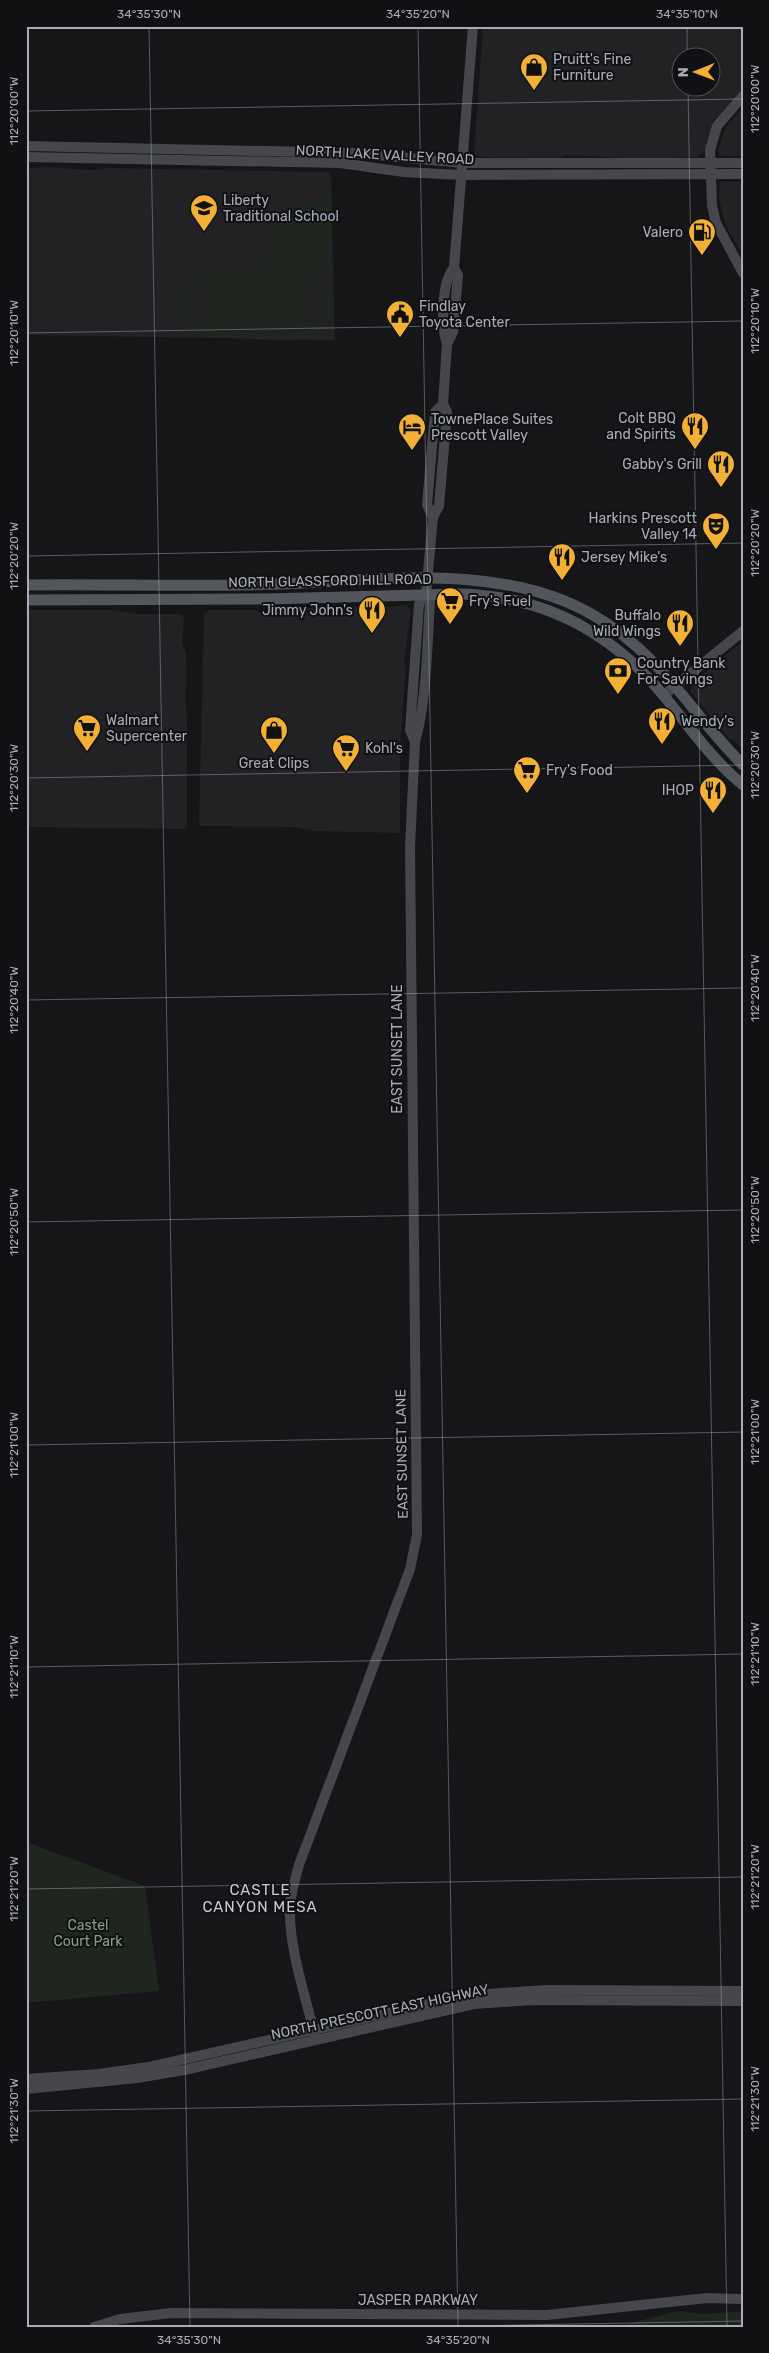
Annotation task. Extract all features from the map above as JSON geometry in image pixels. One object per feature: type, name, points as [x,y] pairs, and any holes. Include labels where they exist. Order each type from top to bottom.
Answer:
[{"type":"main road","name":"NORTH GLASSFORD HILL ROAD","points":[[26,585],[248,584],[371,579],[471,579],[521,586],[571,603],[594,615],[637,644],[743,765]]},
{"type":"main road","name":"NORTH GLASSFORD HILL ROAD","points":[[26,600],[269,599],[426,594],[488,595],[524,602],[556,614],[599,635],[616,646],[633,661],[664,695],[719,763],[743,784]]},
{"type":"street","name":"EAST SUNSET LANE","points":[[314,2034],[292,1935],[290,1911],[292,1890],[299,1864],[410,1569],[416,1535],[410,847],[415,742],[410,730],[419,604],[426,594],[433,517],[427,505],[435,412],[443,404],[447,344],[443,331],[444,317],[448,275],[454,268],[473,26]]},
{"type":"street","points":[[743,96],[717,126],[710,150],[712,206],[716,223],[743,273]]},
{"type":"street","name":"NORTH LAKE VALLEY ROAD","points":[[26,146],[356,153],[463,163],[710,168],[743,174]]},
{"type":"street","name":"NORTH LAKE VALLEY ROAD","points":[[26,158],[340,164],[404,172],[462,174],[710,168],[743,163]]},
{"type":"street","points":[[664,695],[743,630]]},
{"type":"street","name":"NORTH PRESCOTT EAST HIGHWAY","points":[[26,2079],[95,2079],[314,2034],[466,1997],[516,1990],[569,1995],[743,2001]]},
{"type":"street","name":"NORTH PRESCOTT EAST HIGHWAY","points":[[26,2089],[95,2079],[184,2070],[474,2004],[569,1995],[743,1991]]},
{"type":"street","name":"JASPER PARKWAY","points":[[94,2327],[120,2319],[171,2313],[547,2315],[707,2298],[743,2299]]},
{"type":"shaded area","points":[[483,26],[743,26],[743,90],[718,118],[714,119],[704,152],[697,157],[645,159],[564,155],[558,158],[480,157],[474,154]]},
{"type":"shaded area","points":[[743,108],[743,156],[721,156],[718,150],[726,127]]},
{"type":"shaded area","points":[[48,167],[87,170],[102,170],[104,168],[329,172],[331,175],[335,340],[26,335],[26,169]]},
{"type":"shaded area","points":[[720,181],[743,182],[743,255],[728,230],[722,213],[719,197]]},
{"type":"shaded area","points":[[341,605],[375,608],[407,605],[411,611],[404,661],[406,666],[400,748],[400,833],[314,831],[292,827],[199,826],[204,613],[210,610],[256,610],[260,612]]},
{"type":"shaded area","points":[[26,610],[112,610],[134,614],[180,614],[184,616],[182,644],[186,652],[187,685],[185,696],[187,716],[187,829],[26,827]]},
{"type":"shaded area","points":[[743,641],[743,750],[735,741],[730,740],[691,692],[692,683]]},
{"type":"green space","points":[[332,200],[331,260],[327,266],[268,265],[270,240],[281,220],[303,205]]},
{"type":"green space","points":[[212,268],[326,269],[326,275],[320,276],[329,287],[332,295],[333,305],[330,321],[318,333],[302,339],[269,340],[210,336],[197,330],[188,322],[181,302],[184,291],[199,274]],"holes":[[[210,274],[303,275],[320,284],[328,301],[326,315],[320,323],[308,331],[289,334],[212,331],[202,326],[190,311],[188,303],[189,294],[193,286],[200,279]]]},
{"type":"green space","points":[[208,278],[306,280],[305,328],[207,327]]},
{"type":"green space","name":"Castel Court Park","points":[[26,1842],[145,1886],[159,1991],[26,2003]]},
{"type":"green space","points":[[678,2311],[704,2314],[743,2311],[743,2327],[582,2327],[619,2326]]},
{"type":"place","name":"Pruitt's Fine Furniture","points":[[534,91]]},
{"type":"place","name":"Liberty Traditional School","points":[[204,232]]},
{"type":"place","name":"Valero","points":[[702,256]]},
{"type":"place","name":"Findlay Toyota Center","points":[[400,338]]},
{"type":"place","name":"Colt BBQ and Spirits","points":[[695,450]]},
{"type":"place","name":"TownePlace Suites Prescott Valley","points":[[412,451]]},
{"type":"place","name":"Gabby's Grill","points":[[721,488]]},
{"type":"place","name":"Harkins Prescott Valley 14","points":[[716,550]]},
{"type":"place","name":"Jersey Mike's","points":[[562,581]]},
{"type":"place","name":"Fry's Fuel","points":[[450,625]]},
{"type":"place","name":"Jimmy John's","points":[[372,634]]},
{"type":"place","name":"Buffalo Wild Wings","points":[[680,647]]},
{"type":"place","name":"Country Bank For Savings","points":[[618,695]]},
{"type":"place","name":"Wendy's","points":[[662,745]]},
{"type":"place","name":"Walmart Supercenter","points":[[87,752]]},
{"type":"place","name":"Great Clips","points":[[274,754]]},
{"type":"place","name":"Kohl's","points":[[346,772]]},
{"type":"place","name":"Fry's Food","points":[[527,794]]},
{"type":"place","name":"IHOP","points":[[713,814]]},
{"type":"district","name":"CASTLE CANYON MESA","points":[[260,1898]]}]
